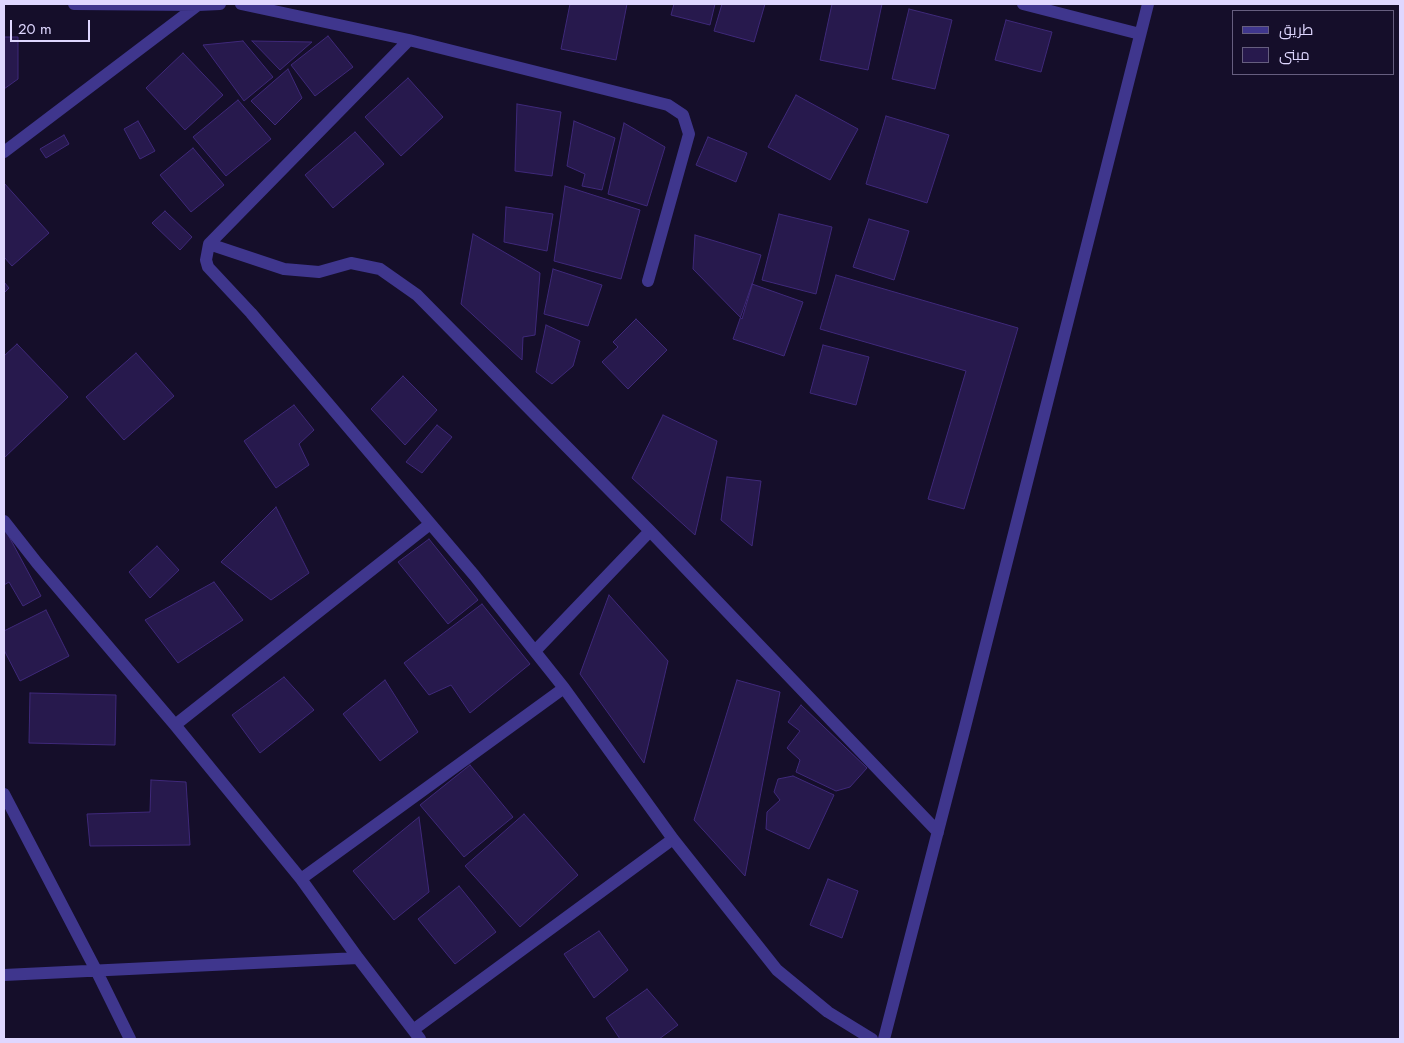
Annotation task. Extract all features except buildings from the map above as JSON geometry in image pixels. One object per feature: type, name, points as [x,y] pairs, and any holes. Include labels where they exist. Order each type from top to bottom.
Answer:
[{"type":"street","points":[[74,4],[220,4]]},
{"type":"street","points":[[240,4],[410,40],[668,105],[683,115],[689,134],[648,281]]},
{"type":"street","points":[[1023,4],[1140,34]]},
{"type":"street","points":[[884,1039],[1148,4]]},
{"type":"street","points":[[4,152],[198,5]]},
{"type":"street","points":[[410,40],[209,244],[206,260],[208,267],[257,321],[430,524],[535,652],[564,688],[673,839],[778,970],[828,1012],[872,1039]]},
{"type":"street","points":[[209,244],[284,269],[319,272],[351,263],[380,269],[417,296],[650,531],[938,832]]},
{"type":"street","points":[[4,521],[36,563],[175,725],[301,879],[416,1035],[673,839]]},
{"type":"street","points":[[175,725],[430,524]]},
{"type":"street","points":[[535,652],[650,531]]},
{"type":"street","points":[[301,879],[564,688]]},
{"type":"street","points":[[4,794],[130,1039]]},
{"type":"street","points":[[4,975],[358,958]]}]
